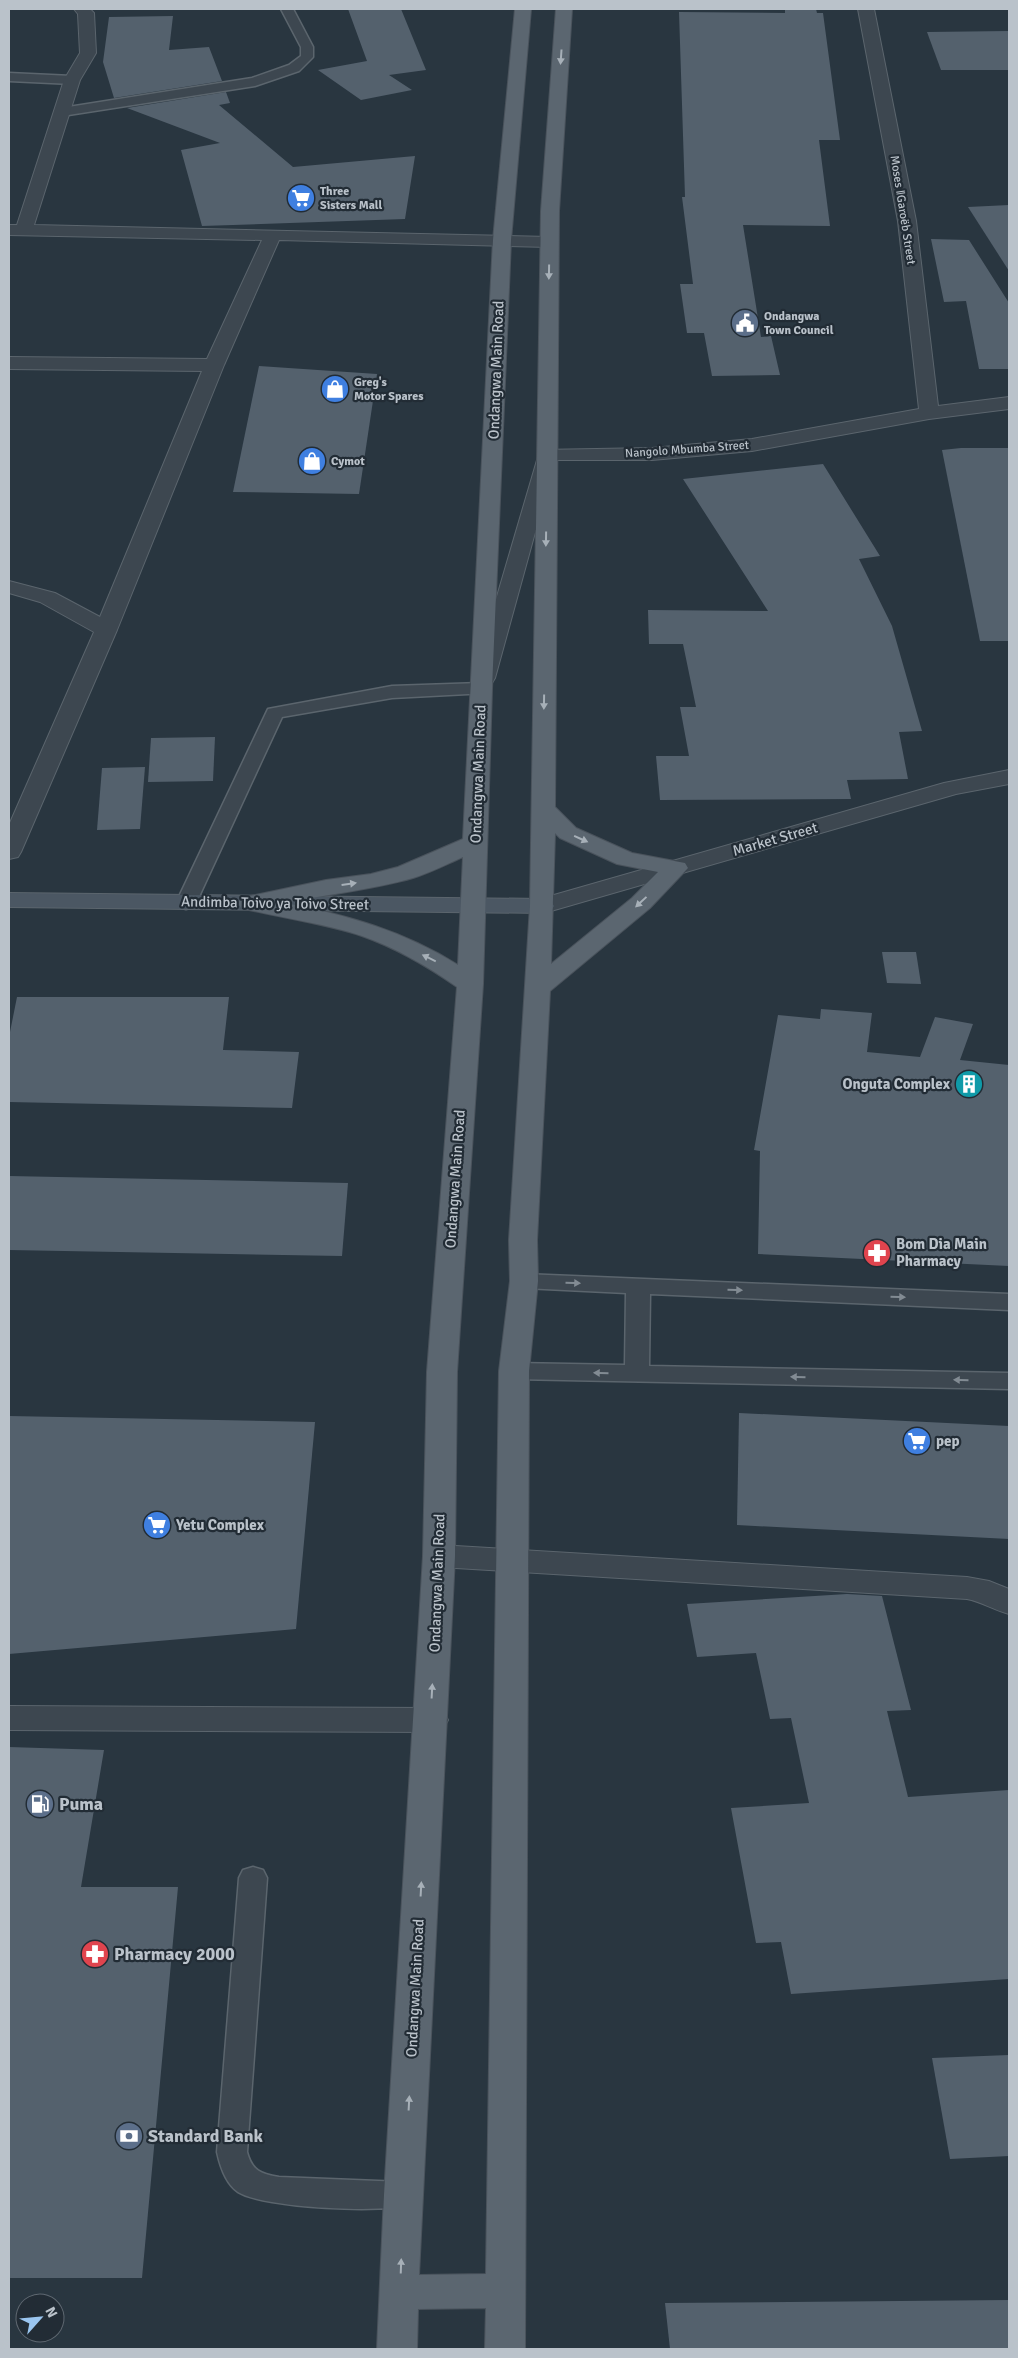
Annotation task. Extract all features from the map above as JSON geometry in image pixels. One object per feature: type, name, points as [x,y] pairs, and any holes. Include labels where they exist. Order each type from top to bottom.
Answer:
[{"type":"main road","name":"Ondangwa Main Road","points":[[397,2349],[403,2195],[439,1556],[442,1362],[470,984],[481,689],[502,240],[523,9]]},
{"type":"main road","points":[[505,2349],[514,1371],[524,1281],[523,1240],[542,906],[549,242],[564,9]]},
{"type":"main road","points":[[543,809],[568,833],[626,859],[676,868]]},
{"type":"main road","points":[[250,903],[372,881],[407,872],[475,843]]},
{"type":"main road","points":[[537,990],[641,903],[676,868]]},
{"type":"main road","points":[[250,903],[387,936],[438,962],[470,984]]},
{"type":"main road","points":[[400,2292],[507,2291]]},
{"type":"street","points":[[82,9],[86,13],[88,53],[72,80],[62,112],[16,230],[273,234],[549,242]]},
{"type":"street","name":"Moses ǁGaroëb Street","points":[[866,9],[907,221],[929,413]]},
{"type":"street","points":[[9,852],[106,630],[214,365],[273,234]]},
{"type":"street","points":[[9,363],[214,365]]},
{"type":"street","name":"Nangolo Mbumba Street","points":[[547,454],[652,454],[752,445],[929,413],[1009,403]]},
{"type":"street","points":[[481,689],[547,454]]},
{"type":"street","points":[[9,587],[25,589],[53,598],[106,630]]},
{"type":"street","name":"Market Street","points":[[542,906],[952,788],[1009,777]]},
{"type":"street","name":"Andimba Toivo ya Toivo Street","points":[[9,900],[542,906]]},
{"type":"street","points":[[439,1556],[512,1562],[967,1588],[989,1592],[1009,1603]]},
{"type":"street","points":[[9,1718],[431,1720]]},
{"type":"lane","points":[[62,112],[255,82],[294,68],[307,58],[307,47],[287,9]]},
{"type":"lane","points":[[9,78],[72,80]]},
{"type":"lane","points":[[186,903],[275,713],[392,692],[481,689]]},
{"type":"lane","points":[[524,1281],[1009,1302]]},
{"type":"lane","points":[[636,1373],[638,1286]]},
{"type":"lane","points":[[514,1371],[1009,1381]]},
{"type":"lane","points":[[253,1878],[232,2152],[237,2170],[251,2184],[276,2191],[403,2195]]},
{"type":"building","points":[[348,9],[401,9],[426,70],[389,75],[412,90],[361,100],[318,70],[367,61]]},
{"type":"building","points":[[785,9],[816,9],[817,13],[823,13],[840,140],[819,140],[830,226],[743,225],[761,337],[771,336],[780,375],[712,376],[704,333],[687,333],[680,284],[693,284],[682,197],[685,197],[679,12],[785,13]]},
{"type":"building","points":[[173,16],[169,50],[209,47],[222,81],[114,98],[103,62],[109,17]]},
{"type":"building","points":[[1009,31],[1009,70],[941,70],[927,32]]},
{"type":"building","name":"Three Sisters Mall","points":[[226,92],[230,103],[219,105],[293,167],[415,156],[405,219],[202,226],[181,150],[220,143],[127,108]]},
{"type":"building","points":[[1009,205],[1009,271],[968,207]]},
{"type":"building","points":[[931,239],[969,240],[1009,303],[1009,369],[979,369],[966,301],[944,302]]},
{"type":"building","points":[[259,366],[377,374],[359,494],[233,492]]},
{"type":"building","points":[[1009,448],[1009,641],[980,641],[942,450]]},
{"type":"building","points":[[823,464],[880,556],[859,559],[892,626],[922,731],[899,732],[908,779],[847,780],[851,799],[660,800],[656,756],[689,756],[680,707],[696,707],[683,644],[649,644],[648,610],[768,611],[683,479]]},
{"type":"building","points":[[215,737],[213,781],[148,782],[151,738]]},
{"type":"building","points":[[145,767],[140,829],[97,830],[102,768]]},
{"type":"building","points":[[882,952],[916,952],[921,984],[887,983]]},
{"type":"building","points":[[17,997],[229,997],[223,1050],[299,1052],[292,1108],[9,1102],[9,1037]]},
{"type":"building","points":[[821,1009],[872,1013],[867,1052],[920,1057],[935,1017],[973,1024],[960,1060],[1009,1065],[1009,1266],[758,1254],[760,1151],[754,1150],[778,1015],[820,1019]]},
{"type":"building","points":[[9,1176],[348,1183],[342,1256],[9,1250]]},
{"type":"building","points":[[739,1413],[1009,1426],[1009,1539],[737,1525]]},
{"type":"building","name":"Yetu Complex","points":[[9,1416],[315,1422],[296,1629],[9,1654]]},
{"type":"building","points":[[847,1594],[882,1596],[911,1710],[887,1711],[908,1797],[1009,1790],[1009,1979],[791,1994],[781,1942],[756,1943],[731,1808],[809,1803],[791,1718],[770,1719],[756,1653],[697,1657],[687,1604]]},
{"type":"building","points":[[9,1747],[104,1750],[81,1887],[178,1887],[142,2278],[9,2278]]},
{"type":"building","points":[[1009,2055],[1009,2156],[950,2159],[932,2058]]},
{"type":"building","points":[[1009,2300],[1009,2349],[670,2349],[665,2303]]},
{"type":"place","name":"Three Sisters Mall","points":[[301,198]]},
{"type":"place","name":"Ondangwa Town Council","points":[[745,323]]},
{"type":"place","name":"Greg's Motor Spares","points":[[335,389]]},
{"type":"place","name":"Cymot","points":[[312,461]]},
{"type":"place","name":"Onguta Complex","points":[[969,1084]]},
{"type":"place","name":"Bom Dia Main Pharmacy","points":[[877,1253]]},
{"type":"place","name":"pep","points":[[917,1441]]},
{"type":"place","name":"Yetu Complex","points":[[157,1525]]},
{"type":"place","name":"Puma","points":[[40,1804]]},
{"type":"place","name":"Pharmacy 2000","points":[[95,1954]]},
{"type":"place","name":"Standard Bank","points":[[129,2136]]}]
